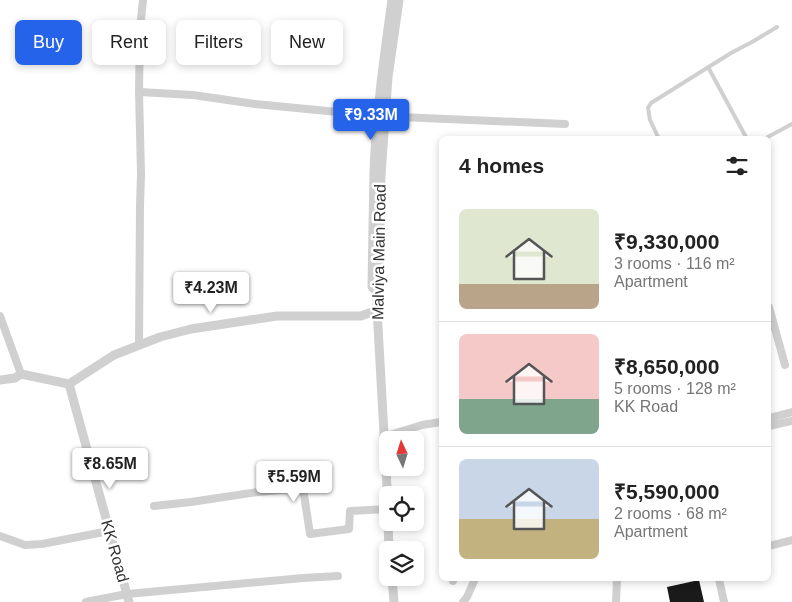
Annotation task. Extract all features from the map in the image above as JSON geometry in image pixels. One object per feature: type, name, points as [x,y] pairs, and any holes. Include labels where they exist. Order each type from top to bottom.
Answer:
[{"type":"street","points":[[139,345],[141,174],[139,92],[140,29],[143,0]]},
{"type":"street","points":[[381,114],[385,46],[392,0]]},
{"type":"street","points":[[381,114],[398,0]]},
{"type":"street","points":[[139,92],[192,95],[255,104],[400,117],[565,124]]},
{"type":"street","name":"Malviya Main Road","points":[[381,114],[374,171],[377,234],[372,287],[376,291],[383,431]]},
{"type":"street","points":[[0,380],[15,378],[21,374],[69,384],[114,355],[160,337],[190,329],[277,316],[361,316],[377,310]]},
{"type":"street","points":[[771,314],[785,365]]},
{"type":"street","points":[[0,316],[21,374]]},
{"type":"street","name":"KK Road","points":[[69,384],[128,598]]},
{"type":"street","points":[[771,417],[792,412]]},
{"type":"street","points":[[771,426],[792,421]]},
{"type":"street","points":[[402,431],[439,422]]},
{"type":"street","points":[[154,506],[258,492],[304,488],[310,534],[349,530],[350,511],[379,509]]},
{"type":"street","points":[[0,536],[25,545],[42,544],[109,532]]},
{"type":"street","points":[[771,545],[792,540]]},
{"type":"street","points":[[86,602],[302,578],[338,576]]},
{"type":"street","points":[[463,602],[474,581]]},
{"type":"street","points":[[616,602],[617,581]]},
{"type":"street","points":[[719,581],[724,602]]},
{"type":"street","points":[[393,586],[394,602]]},
{"type":"lane","points":[[658,136],[650,120],[648,108],[651,103],[777,27]]},
{"type":"lane","points":[[708,67],[745,136]]},
{"type":"lane","points":[[770,136],[792,124]]},
{"type":"building","points":[[699,581],[704,602],[670,602],[667,587]]}]
